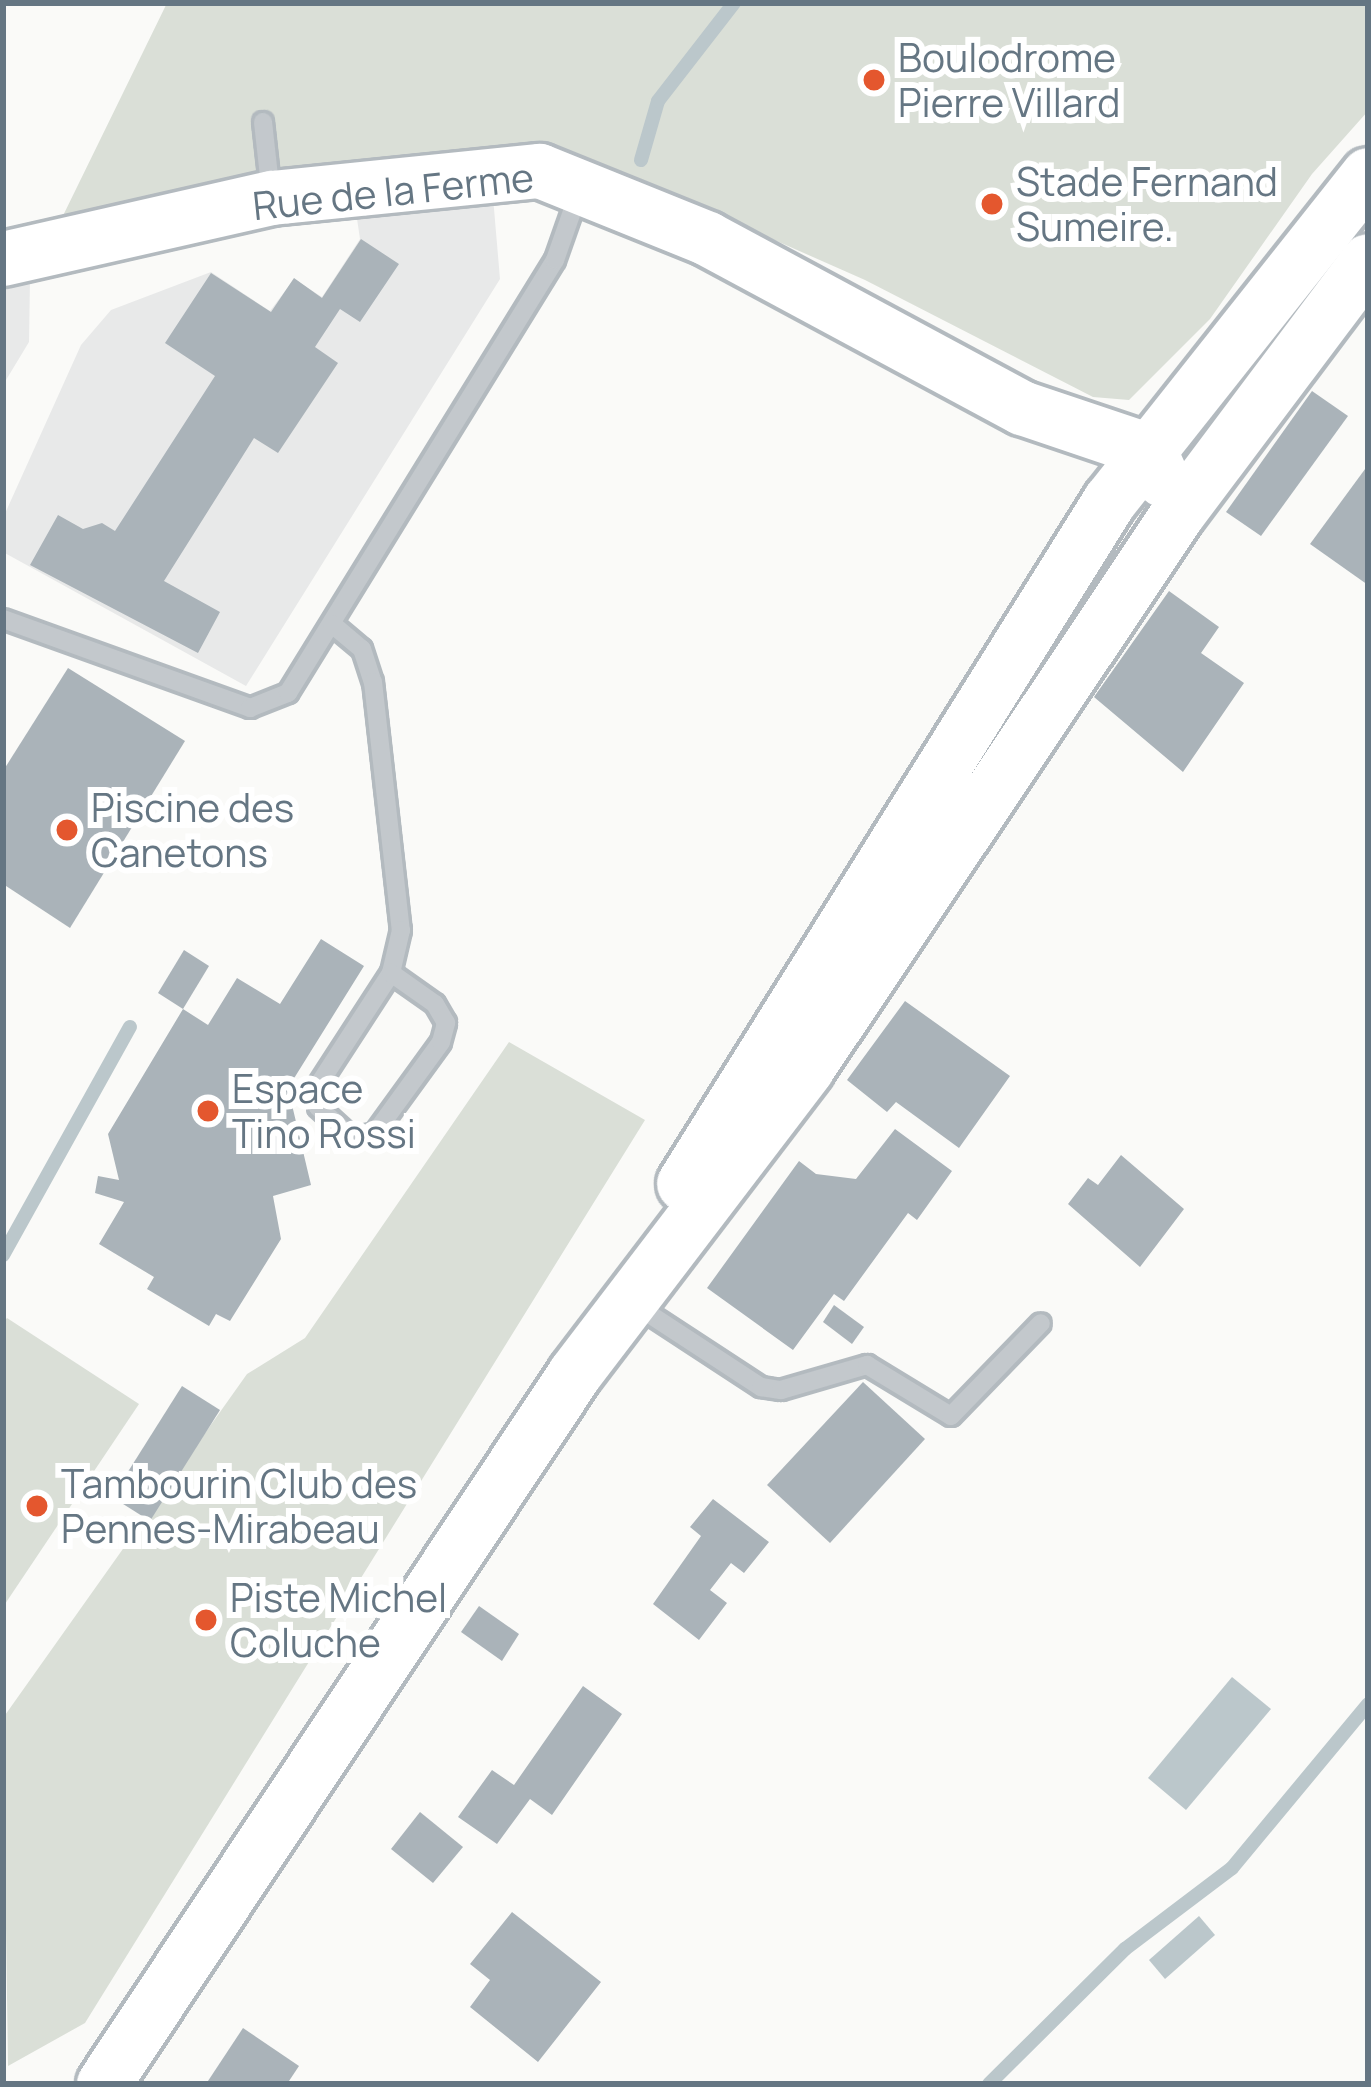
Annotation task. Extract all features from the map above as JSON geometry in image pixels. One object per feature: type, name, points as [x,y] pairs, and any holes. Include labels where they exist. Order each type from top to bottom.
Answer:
[{"type":"main road","name":"Rue de la Ferme","points":[[3,259],[272,198],[540,171],[708,238],[1022,408],[1150,451]]},
{"type":"main road","points":[[626,1298],[766,1041],[1110,501],[1368,176]]},
{"type":"main road","points":[[104,2084],[626,1298],[807,1069],[1178,514],[1368,261]]},
{"type":"main road","name":"Rue de la Ferme","points":[[1022,408],[1110,501]]},
{"type":"main road","points":[[1150,451],[1178,514]]},
{"type":"main road","points":[[1110,501],[1178,514]]},
{"type":"lane","points":[[263,122],[272,198]]},
{"type":"lane","points":[[3,619],[250,708],[288,692],[555,260],[582,185]]},
{"type":"lane","points":[[332,624],[362,649],[373,682],[401,929],[391,973],[316,1087],[318,1107],[352,1138],[375,1132],[441,1042],[446,1023],[435,1004],[391,973]]},
{"type":"lane","points":[[626,1298],[761,1387],[781,1390],[867,1365],[951,1416],[962,1413],[1041,1323]]},
{"type":"shaded area","name":"Stade Fernand Sumeire.","points":[[167,3],[1368,3],[1368,111],[1312,174],[1210,319],[1129,400],[1093,397],[865,280],[591,159],[475,155],[55,232]]},
{"type":"shaded area","points":[[493,197],[500,279],[246,686],[3,552],[3,518],[81,345],[111,310],[211,272],[270,311],[294,279],[322,297],[360,239],[356,212]]},
{"type":"shaded area","points":[[3,278],[30,279],[29,342],[3,385]]},
{"type":"shaded area","name":"Piste Michel Coluche","points":[[509,1042],[645,1120],[85,2023],[8,2066],[3,1718],[247,1374],[305,1338]]},
{"type":"shaded area","name":"Tambourin Club des Pennes-Mirabeau","points":[[7,1318],[139,1404],[3,1607],[3,1323]]},
{"type":"shaded area","points":[[1232,1677],[1271,1709],[1186,1810],[1148,1778]]},
{"type":"shaded area","points":[[1199,1916],[1215,1935],[1165,1979],[1149,1960]]},
{"type":"building","points":[[361,239],[399,264],[360,322],[340,309],[315,347],[338,363],[278,453],[254,438],[164,581],[220,612],[198,653],[30,565],[58,515],[83,529],[102,523],[115,531],[215,376],[165,343],[211,273],[271,312],[294,278],[322,298]]},
{"type":"building","points":[[1312,391],[1348,416],[1261,536],[1226,512]]},
{"type":"building","points":[[1368,465],[1368,585],[1310,544]]},
{"type":"building","points":[[1169,591],[1219,627],[1201,653],[1244,683],[1183,772],[1094,697]]},
{"type":"building","name":"Piscine des Canetons","points":[[68,668],[185,741],[70,928],[3,884],[3,771]]},
{"type":"building","name":"Espace Tino Rossi","points":[[321,939],[364,966],[288,1088],[311,1185],[273,1196],[281,1239],[230,1321],[216,1314],[209,1326],[147,1289],[154,1277],[99,1244],[124,1202],[95,1193],[98,1176],[119,1180],[108,1134],[183,1009],[208,1025],[237,978],[280,1004]]},
{"type":"building","points":[[184,950],[209,966],[183,1009],[158,993]]},
{"type":"building","points":[[905,1001],[1010,1076],[959,1148],[896,1102],[887,1112],[847,1080]]},
{"type":"building","points":[[895,1129],[952,1171],[917,1220],[908,1213],[844,1301],[834,1294],[793,1350],[707,1288],[799,1161],[816,1174],[856,1179]]},
{"type":"building","points":[[1121,1155],[1184,1209],[1140,1267],[1068,1204],[1088,1178],[1098,1185]]},
{"type":"building","points":[[834,1305],[864,1327],[852,1344],[823,1322]]},
{"type":"building","points":[[863,1382],[925,1439],[830,1543],[767,1485]]},
{"type":"building","points":[[182,1386],[220,1410],[150,1521],[112,1497]]},
{"type":"building","points":[[713,1499],[769,1542],[744,1573],[731,1563],[710,1590],[727,1603],[699,1640],[653,1604],[701,1536],[690,1527]]},
{"type":"building","points":[[479,1606],[519,1634],[502,1661],[461,1632]]},
{"type":"building","points":[[583,1686],[622,1714],[552,1815],[530,1799],[497,1844],[458,1817],[492,1770],[514,1785]]},
{"type":"building","points":[[420,1812],[463,1847],[433,1883],[391,1849]]},
{"type":"building","points":[[512,1912],[601,1982],[538,2062],[470,2007],[490,1980],[470,1964]]},
{"type":"building","points":[[243,2028],[299,2066],[287,2084],[206,2084]]},
{"type":"waterway","points":[[641,160],[658,101],[734,3]]},
{"type":"waterway","points":[[3,1255],[130,1027]]},
{"type":"waterway","points":[[989,2084],[1125,1949],[1232,1868],[1368,1704]]},
{"type":"place","name":"Boulodrome Pierre Villard","points":[[874,80]]},
{"type":"place","name":"Stade Fernand Sumeire.","points":[[992,204]]},
{"type":"place","name":"Piscine des Canetons","points":[[67,830]]},
{"type":"place","name":"Espace Tino Rossi","points":[[208,1111]]},
{"type":"place","name":"Tambourin Club des Pennes-Mirabeau","points":[[37,1506]]},
{"type":"place","name":"Piste Michel Coluche","points":[[206,1620]]}]
